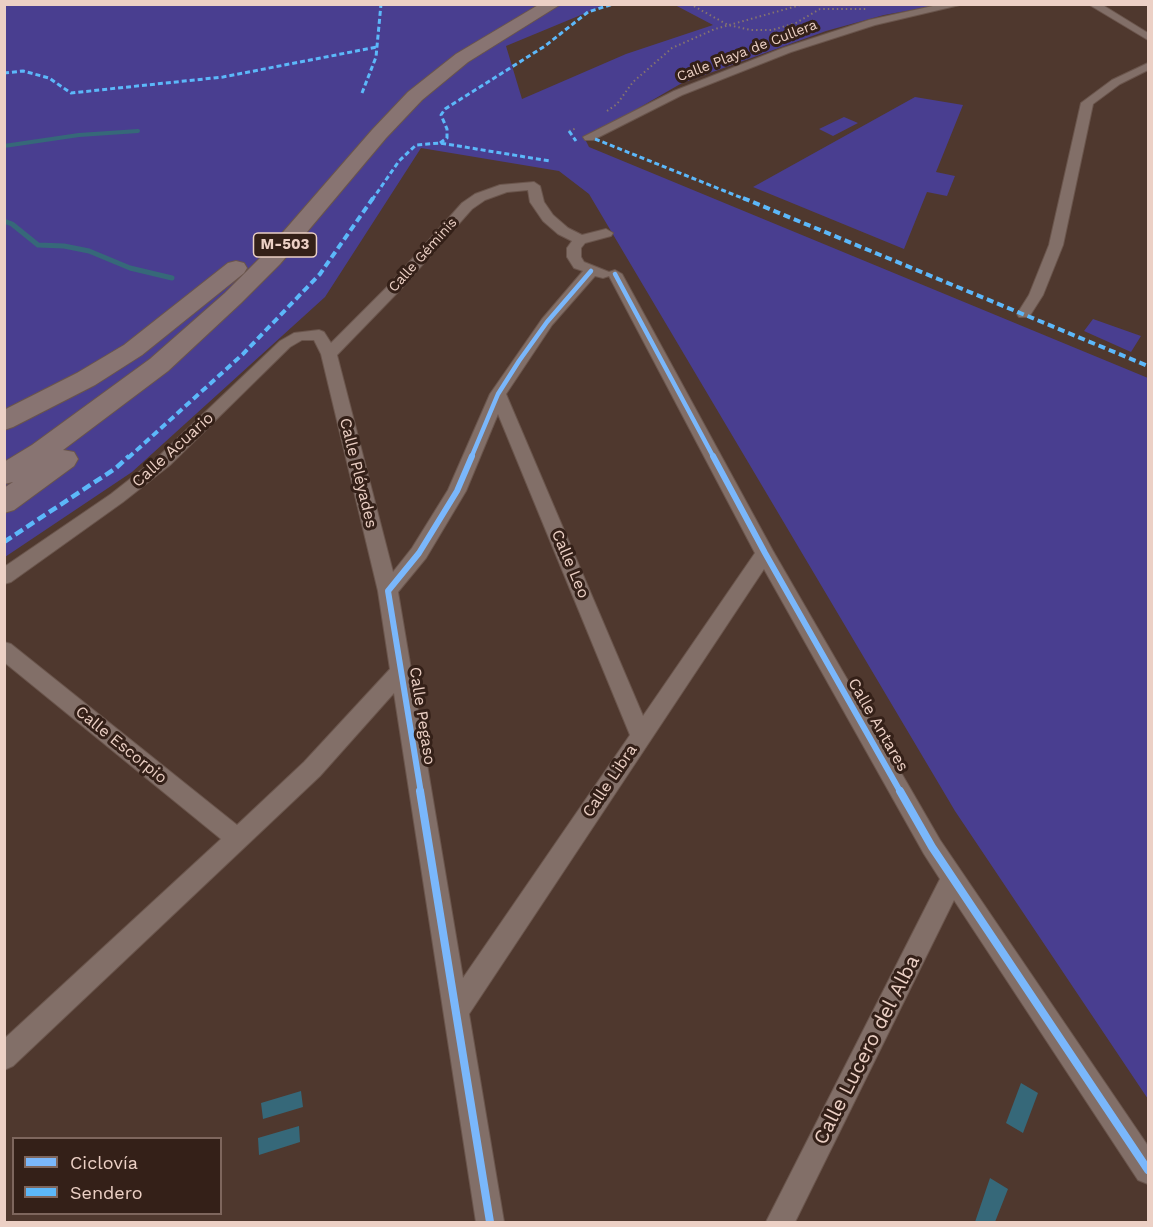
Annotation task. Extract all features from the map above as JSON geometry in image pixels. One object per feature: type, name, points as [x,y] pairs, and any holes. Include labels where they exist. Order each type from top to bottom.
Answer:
[{"type":"highway","name":"M-503","points":[[265,237],[398,92],[447,54],[531,4]]},
{"type":"highway","name":"M-503","points":[[4,475],[42,452],[159,365],[233,298],[305,223],[379,134],[415,96],[462,58],[510,27],[553,4]]},
{"type":"highway","name":"M-503","points":[[4,503],[67,457],[248,301],[286,260],[305,223]]},
{"type":"highway","name":"M-503","points":[[4,422],[86,379],[133,350],[244,260],[134,360],[4,450]]},
{"type":"street","name":"Calle Playa de Cullera","points":[[589,137],[678,93],[787,50],[873,22],[959,4]]},
{"type":"street","points":[[1094,4],[1149,37]]},
{"type":"street","points":[[1024,314],[1036,294],[1056,245],[1087,103],[1116,82],[1149,66]]},
{"type":"street","name":"Calle Géminis","points":[[328,354],[394,288],[467,206],[480,197],[505,188],[534,186],[537,202],[548,218],[563,231],[580,240]]},
{"type":"street","points":[[388,591],[419,553],[458,491],[498,394],[547,322],[591,271],[579,265],[574,257],[574,248],[580,240],[606,233]]},
{"type":"street","name":"Calle Antares","points":[[591,271],[622,273],[765,553],[932,847],[1149,1170]]},
{"type":"street","name":"Calle Acuario","points":[[4,577],[117,498],[164,461],[285,344],[298,336],[319,335],[328,354]]},
{"type":"street","name":"Calle Pléyades","points":[[328,354],[388,591]]},
{"type":"street","name":"Calle Leo","points":[[498,394],[641,735]]},
{"type":"street","name":"Calle Libra","points":[[456,1011],[765,553]]},
{"type":"street","name":"Calle Pegaso","points":[[388,591],[490,1222]]},
{"type":"street","name":"Calle Escorpio","points":[[4,650],[237,839]]},
{"type":"street","name":"Calle Pegaso","points":[[4,1057],[312,769],[401,672]]},
{"type":"street","name":"Calle Lucero del Alba","points":[[780,1222],[953,878]]},
{"type":"path","points":[[690,4],[729,25],[751,30],[772,30],[796,23],[820,9],[872,9]]},
{"type":"path","points":[[604,114],[617,104],[633,82],[672,48],[729,25],[804,4]]},
{"type":"path","points":[[569,131],[579,127]]},
{"type":"shaded area","points":[[5,5],[605,5],[506,46],[522,99],[626,54],[713,25],[675,5],[939,5],[884,15],[826,31],[682,83],[585,139],[589,147],[1148,378],[1148,1099],[955,811],[589,194],[559,171],[421,148],[325,297],[132,472],[5,557]]},
{"type":"shaded area","points":[[915,97],[963,105],[936,172],[955,176],[947,196],[927,192],[904,249],[753,187]]},
{"type":"shaded area","points":[[844,117],[858,123],[833,136],[819,129]]},
{"type":"shaded area","points":[[1093,319],[1141,336],[1131,352],[1084,331]]},
{"type":"water","points":[[1021,1083],[1038,1093],[1023,1133],[1006,1123]]},
{"type":"water","points":[[301,1091],[303,1107],[263,1119],[261,1103]]},
{"type":"water","points":[[299,1126],[300,1142],[259,1155],[258,1138]]},
{"type":"water","points":[[990,1178],[1008,1189],[995,1222],[975,1222]]},
{"type":"waterway","points":[[4,146],[79,135],[138,131]]},
{"type":"waterway","points":[[4,221],[12,224],[38,245],[64,246],[89,251],[130,268],[172,278]]},
{"type":"marked path","points":[[362,93],[376,57],[381,4]]},
{"type":"marked path","points":[[440,143],[447,138],[447,129],[441,115],[445,109],[545,46],[588,12],[613,4]]},
{"type":"marked path","points":[[4,73],[23,71],[49,78],[71,93],[223,77],[377,47]]},
{"type":"marked path","points":[[569,131],[576,141]]},
{"type":"marked path","points":[[595,139],[803,222],[1148,366]]},
{"type":"marked path","points":[[4,542],[116,468],[243,354],[320,274],[399,161],[416,145],[440,143],[550,161]]},
{"type":"cycle path","points":[[490,1222],[388,591],[419,553],[457,491],[498,394],[547,322],[591,271]]},
{"type":"cycle path","points":[[615,274],[765,553],[932,847],[1148,1170]]}]
